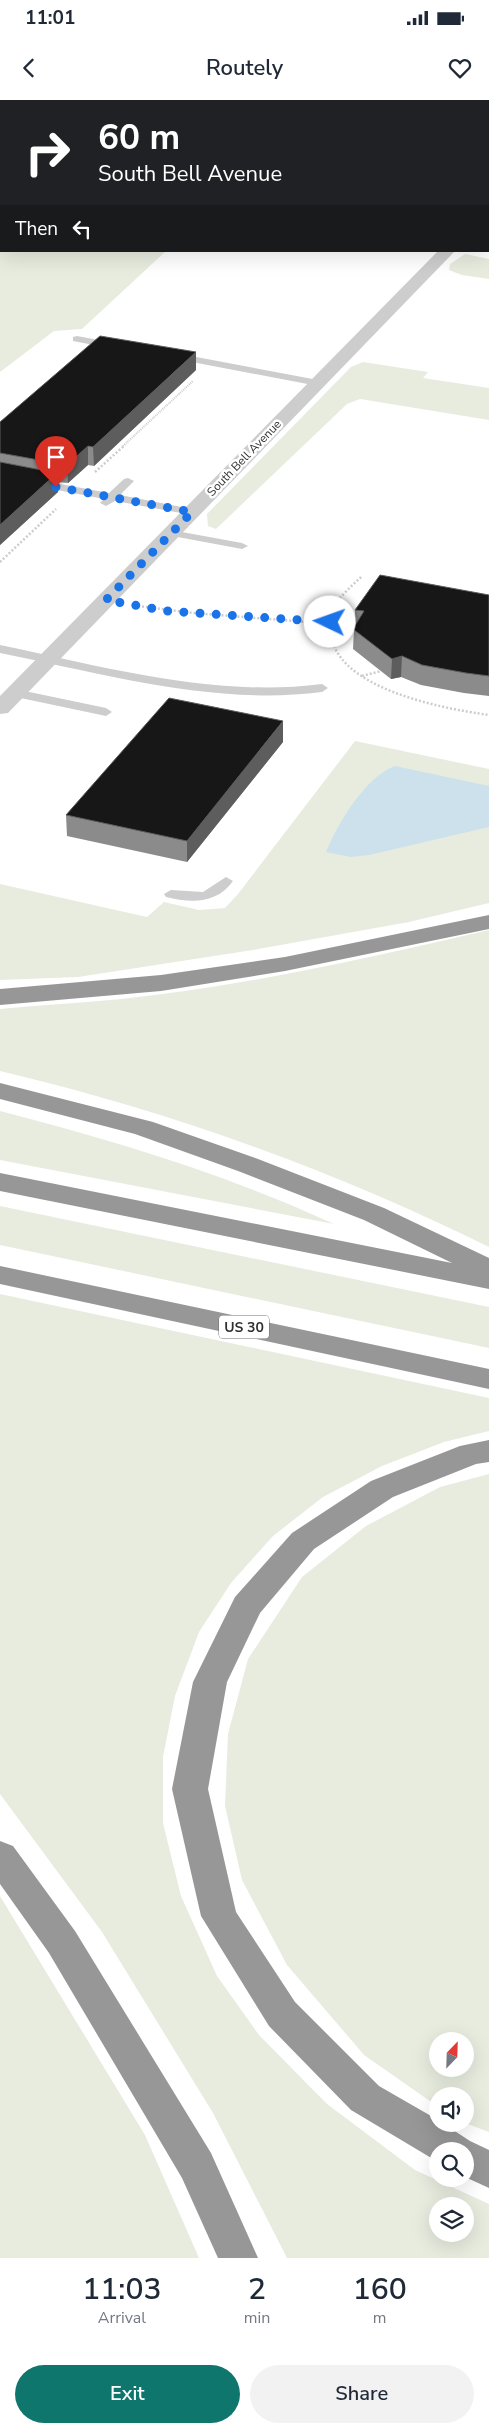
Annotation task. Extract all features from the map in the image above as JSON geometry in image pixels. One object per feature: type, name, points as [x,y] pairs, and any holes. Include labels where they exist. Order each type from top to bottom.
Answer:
[{"type":"highway","points":[[0,997],[161,983],[276,965],[489,922]]},
{"type":"highway","points":[[3,1091],[144,1128],[248,1165],[374,1214],[489,1270]]},
{"type":"highway","points":[[0,1182],[489,1281]]},
{"type":"highway","name":"US 30","points":[[0,1275],[489,1380]]},
{"type":"highway","points":[[440,2142],[365,2098],[282,2014],[219,1916],[190,1789],[210,1682],[247,1606],[303,1540],[382,1489],[471,1454],[489,1451]]},
{"type":"highway","points":[[0,1856],[62,1942],[197,2166],[238,2258]]},
{"type":"highway","points":[[474,2162],[489,2170]]},
{"type":"street","name":"South Bell Avenue","points":[[6,698],[48,659],[446,252]]},
{"type":"lane","points":[[77,339],[124,347]]},
{"type":"lane","points":[[161,354],[318,383]]},
{"type":"lane","points":[[0,476],[192,512]]},
{"type":"lane","points":[[103,506],[128,482]]},
{"type":"lane","points":[[171,533],[242,546]]},
{"type":"lane","points":[[0,649],[217,691],[257,695],[291,693],[322,688]]},
{"type":"lane","points":[[6,698],[106,712]]},
{"type":"lane","points":[[171,894],[205,897],[220,888],[226,881]]},
{"type":"path","points":[[0,562],[212,363]]},
{"type":"path","points":[[361,577],[334,608],[330,622],[331,645],[347,665],[372,684],[424,704],[489,715]]},
{"type":"path","points":[[106,600],[167,611],[330,622],[358,626]]},
{"type":"path","points":[[361,676],[380,671]]},
{"type":"shaded area","points":[[0,252],[165,252],[82,329],[54,331],[0,372]]},
{"type":"shaded area","points":[[465,254],[489,259],[489,279],[462,275],[449,270],[450,264]]},
{"type":"shaded area","points":[[363,362],[428,372],[423,378],[489,388],[489,420],[360,399],[347,404],[216,529],[208,526],[207,514],[351,367]]},
{"type":"shaded area","points":[[355,741],[489,769],[489,903],[409,922],[253,950],[78,977],[0,980],[0,884],[147,917],[164,902],[199,910],[225,908],[238,894]]},
{"type":"shaded area","points":[[489,930],[489,1247],[371,1193],[249,1145],[126,1105],[0,1071],[0,1009],[121,999],[214,987],[352,961]]},
{"type":"shaded area","points":[[0,1111],[85,1134],[212,1174],[334,1224],[0,1160]]},
{"type":"shaded area","points":[[0,1206],[489,1307],[489,1348],[0,1245]]},
{"type":"shaded area","points":[[0,1294],[489,1398],[489,1431],[444,1442],[382,1466],[323,1497],[273,1536],[231,1583],[199,1632],[175,1696],[163,1757],[163,1823],[181,1896],[217,1976],[259,2035],[327,2104],[415,2170],[429,2176],[429,2187],[452,2187],[474,2197],[429,2197],[429,2242],[474,2242],[474,2197],[489,2204],[489,2258],[287,2258],[213,2113],[102,1932],[0,1794]]},
{"type":"shaded area","points":[[489,1474],[489,2132],[474,2126],[474,2087],[429,2087],[429,2100],[364,2055],[287,1965],[242,1880],[225,1806],[228,1734],[248,1659],[302,1577],[366,1526],[440,1487]]},
{"type":"shaded area","points":[[0,1896],[145,2135],[199,2258],[0,2258]]},
{"type":"water","points":[[395,766],[489,786],[489,827],[369,855],[351,857],[326,852],[345,815],[363,790],[373,780]]},
{"type":"building","points":[[100,336],[196,352],[93,447],[88,446],[67,465],[0,453],[0,422]]},
{"type":"building","points":[[0,462],[57,473],[0,525]]},
{"type":"building","points":[[380,575],[489,595],[489,676],[422,665],[402,656],[392,659],[353,629],[364,611],[355,610]]},
{"type":"building","points":[[169,698],[283,721],[187,841],[66,815]]},
{"type":"route","points":[[56,487],[192,512],[106,600],[167,611],[330,622]]}]
